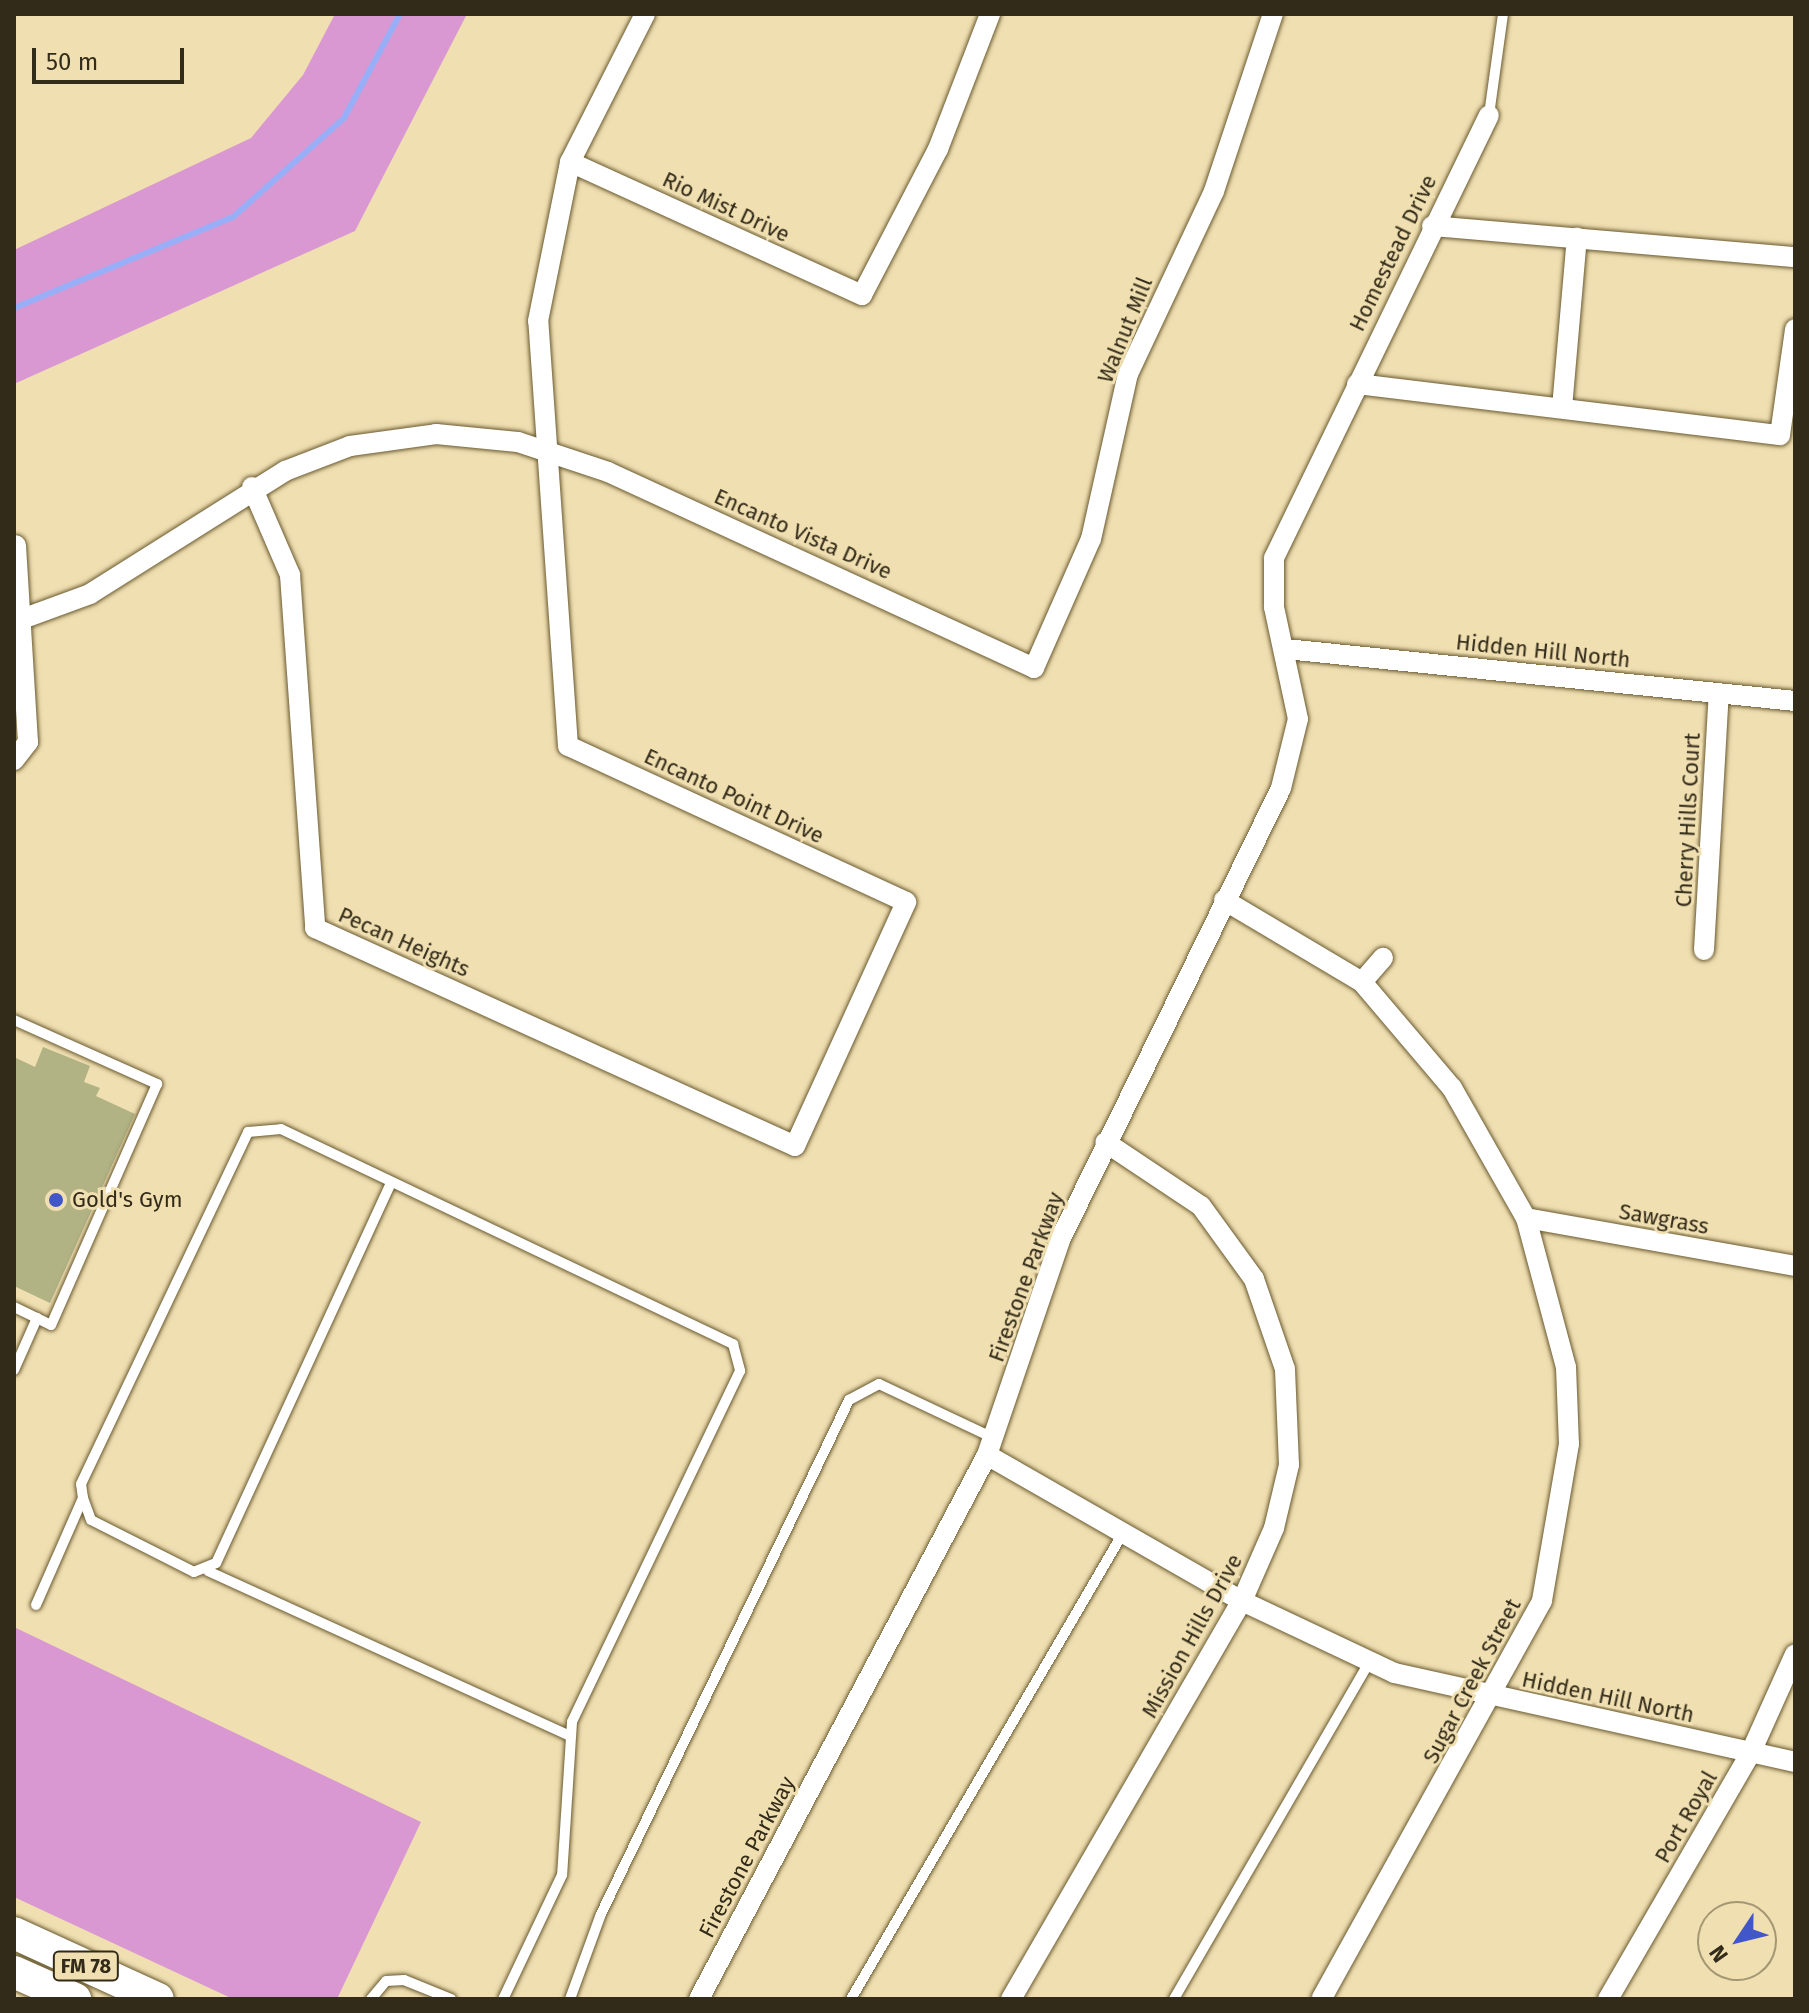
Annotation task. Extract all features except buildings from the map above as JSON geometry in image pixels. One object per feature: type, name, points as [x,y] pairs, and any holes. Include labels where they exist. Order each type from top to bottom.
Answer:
[{"type":"main road","name":"FM 78","points":[[14,1933],[158,1999]]},
{"type":"main road","name":"FM 78","points":[[14,1972],[75,1999]]},
{"type":"street","name":"Encanto Point Drive","points":[[645,14],[570,162],[538,321],[568,746],[906,902],[795,1146]]},
{"type":"street","name":"Rio Mist Drive","points":[[570,162],[862,295],[938,149],[990,14]]},
{"type":"street","name":"Walnut Mill","points":[[1034,668],[1091,539],[1128,374],[1214,191],[1273,14]]},
{"type":"street","name":"Homestead Drive","points":[[1299,505],[1432,226],[1489,115]]},
{"type":"street","points":[[1432,226],[1795,257]]},
{"type":"street","points":[[1562,408],[1577,238]]},
{"type":"street","points":[[1357,384],[1780,435],[1795,329]]},
{"type":"street","points":[[18,621],[90,594],[252,487],[381,439],[465,435],[549,450]]},
{"type":"street","name":"Encanto Vista Drive","points":[[549,450],[1034,668]]},
{"type":"street","name":"Pecan Heights","points":[[252,487],[290,575],[315,928],[795,1146]]},
{"type":"street","name":"Firestone Parkway","points":[[699,1999],[990,1446],[1060,1240],[1293,754],[1296,684],[1274,607],[1274,558],[1299,505]]},
{"type":"street","points":[[14,760],[28,742],[18,621],[16,545]]},
{"type":"street","name":"Hidden Hill North","points":[[1286,649],[1795,701]]},
{"type":"street","name":"Cherry Hills Court","points":[[1704,950],[1719,693]]},
{"type":"street","name":"Sugar Creek Street","points":[[1224,900],[1362,982],[1412,1035],[1480,1127],[1526,1218],[1566,1367],[1569,1444],[1542,1601],[1495,1696],[1321,1999]]},
{"type":"street","points":[[1362,982],[1383,958]]},
{"type":"street","name":"Mission Hills Drive","points":[[1011,1999],[1242,1601],[1274,1528],[1289,1465],[1290,1401],[1278,1338],[1254,1279],[1201,1206],[1105,1142]]},
{"type":"street","name":"Sawgrass","points":[[1526,1218],[1795,1266]]},
{"type":"street","name":"Hidden Hill North","points":[[990,1446],[1123,1533],[1242,1601],[1369,1663],[1495,1696],[1795,1762]]},
{"type":"street","name":"Port Royal","points":[[1608,1999],[1751,1752],[1795,1654]]},
{"type":"lane","name":"Homestead Drive","points":[[1489,115],[1503,14]]},
{"type":"lane","points":[[14,1020],[157,1084],[51,1325],[14,1307]]},
{"type":"lane","points":[[503,1999],[562,1875],[568,1735],[741,1357],[733,1344],[390,1185],[281,1129],[248,1132],[81,1484],[91,1520],[194,1572],[208,1571],[568,1735]]},
{"type":"lane","points":[[208,1571],[390,1185]]},
{"type":"lane","points":[[14,1370],[37,1318]]},
{"type":"lane","points":[[570,1999],[601,1914],[849,1400],[879,1384],[990,1446]]},
{"type":"lane","points":[[36,1605],[83,1498]]},
{"type":"lane","points":[[851,1999],[1123,1533]]},
{"type":"lane","points":[[1174,1999],[1369,1663]]},
{"type":"lane","points":[[371,1999],[386,1981],[404,1980],[451,1999]]},
{"type":"shaded area","points":[[335,14],[467,14],[355,231],[14,384],[14,250],[251,138],[303,75]]},
{"type":"shaded area","points":[[14,1627],[421,1822],[337,1999],[233,1999],[14,1897]]},
{"type":"waterway","points":[[14,308],[233,217],[344,118],[400,14]]},
{"type":"place","name":"Gold's Gym","points":[[56,1200]]}]
